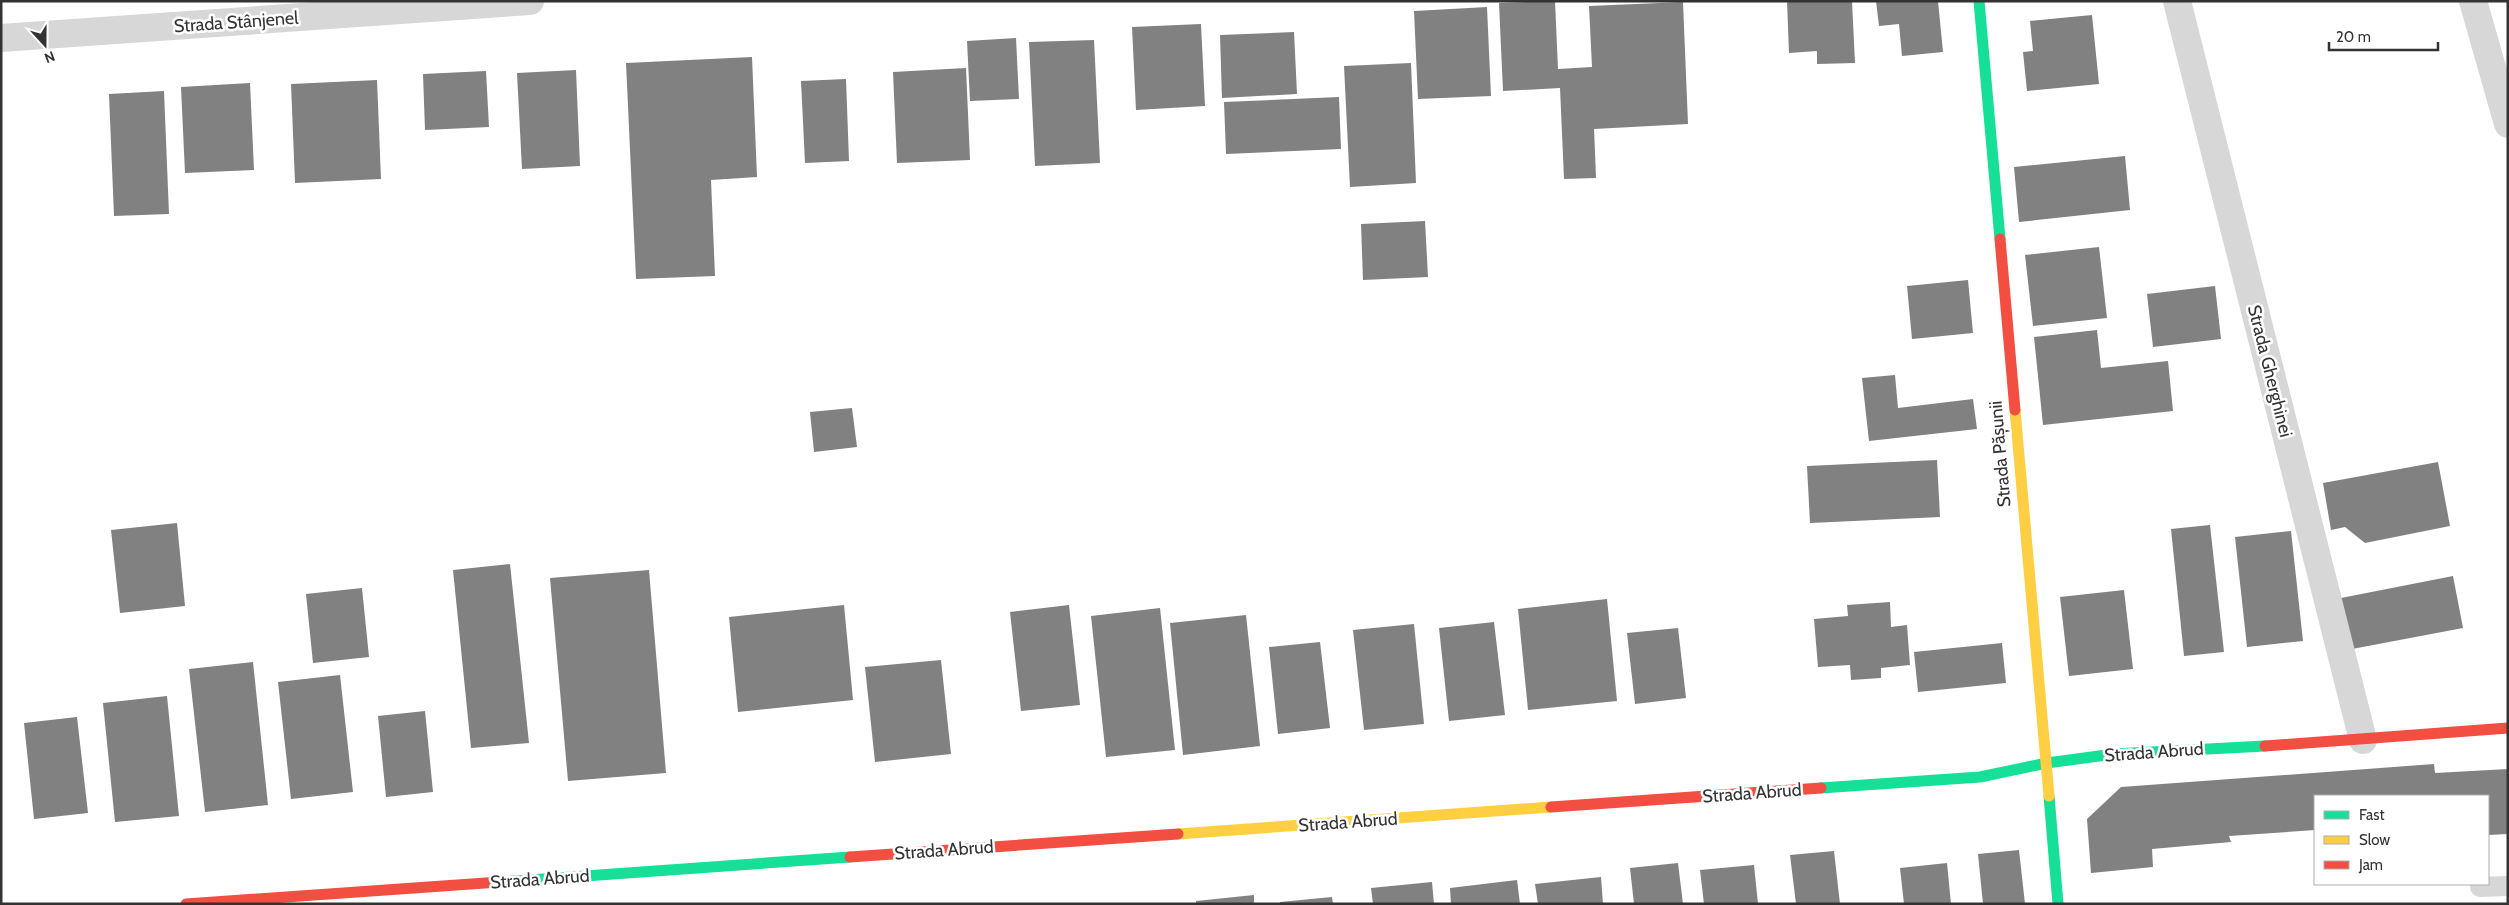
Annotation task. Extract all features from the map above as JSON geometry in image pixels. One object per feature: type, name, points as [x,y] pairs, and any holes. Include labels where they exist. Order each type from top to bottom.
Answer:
[{"type":"street","name":"Strada Stânjenel","points":[[1,38],[530,1]]},
{"type":"street","name":"Strada Pășunii","points":[[1979,1],[2058,904]]},
{"type":"street","name":"Strada Gherghinei","points":[[2177,1],[2363,740]]},
{"type":"street","points":[[2473,1],[2508,124]]},
{"type":"street","name":"Strada Abrud","points":[[186,904],[1980,777],[2012,772],[2047,762],[2114,754],[2363,740],[2508,728]]},
{"type":"lane","points":[[2480,887],[2508,886]]},
{"type":"building","points":[[1555,1],[1558,69],[1592,67],[1589,6],[1683,2],[1688,124],[1594,129],[1596,178],[1564,179],[1560,88],[1503,91],[1499,3]]},
{"type":"building","points":[[1787,1],[1852,1],[1855,63],[1817,64],[1817,51],[1789,53]]},
{"type":"building","points":[[1876,1],[1938,1],[1943,52],[1902,56],[1899,24],[1879,26]]},
{"type":"building","points":[[1487,7],[1491,96],[1418,99],[1414,11]]},
{"type":"building","points":[[2092,15],[2099,84],[2027,91],[2023,52],[2033,51],[2030,21]]},
{"type":"building","points":[[1201,24],[1205,106],[1136,110],[1132,27]]},
{"type":"building","points":[[1294,32],[1297,94],[1222,98],[1220,35]]},
{"type":"building","points":[[1016,38],[1019,99],[970,101],[967,41]]},
{"type":"building","points":[[1094,40],[1100,163],[1035,166],[1029,42]]},
{"type":"building","points":[[752,57],[757,177],[711,180],[715,276],[636,279],[626,63]]},
{"type":"building","points":[[1411,63],[1416,183],[1350,187],[1344,66]]},
{"type":"building","points":[[966,68],[970,160],[897,163],[893,72]]},
{"type":"building","points":[[576,70],[580,166],[522,169],[517,73]]},
{"type":"building","points":[[486,71],[489,127],[425,130],[423,74]]},
{"type":"building","points":[[846,79],[849,161],[805,163],[801,81]]},
{"type":"building","points":[[377,80],[381,179],[295,183],[291,84]]},
{"type":"building","points":[[250,83],[254,170],[185,173],[181,87]]},
{"type":"building","points":[[164,91],[169,214],[114,216],[109,94]]},
{"type":"building","points":[[1339,97],[1341,149],[1226,154],[1224,102]]},
{"type":"building","points":[[2125,156],[2130,210],[2019,222],[2014,167]]},
{"type":"building","points":[[1425,221],[1428,277],[1363,280],[1361,224]]},
{"type":"building","points":[[2099,247],[2107,318],[2033,326],[2025,255]]},
{"type":"building","points":[[1968,280],[1973,333],[1912,339],[1907,286]]},
{"type":"building","points":[[2215,286],[2221,339],[2153,347],[2147,294]]},
{"type":"building","points":[[2097,330],[2101,368],[2168,361],[2173,411],[2043,425],[2034,337]]},
{"type":"building","points":[[1895,375],[1898,408],[1973,399],[1977,429],[1869,441],[1862,378]]},
{"type":"building","points":[[852,408],[857,447],[814,452],[810,412]]},
{"type":"building","points":[[1937,460],[1940,517],[1810,523],[1807,466]]},
{"type":"building","points":[[2438,462],[2450,526],[2365,543],[2345,527],[2331,530],[2323,483]]},
{"type":"building","points":[[177,523],[185,606],[120,613],[111,530]]},
{"type":"building","points":[[2210,525],[2224,652],[2184,656],[2171,529]]},
{"type":"building","points":[[2291,531],[2303,641],[2247,647],[2235,537]]},
{"type":"building","points":[[510,564],[529,743],[471,748],[453,570]]},
{"type":"building","points":[[649,570],[666,773],[568,781],[550,578]]},
{"type":"building","points":[[2453,576],[2463,628],[2352,649],[2341,598]]},
{"type":"building","points":[[362,588],[369,657],[313,663],[306,594]]},
{"type":"building","points":[[2124,590],[2133,669],[2069,676],[2060,597]]},
{"type":"building","points":[[1607,599],[1617,701],[1528,710],[1518,609]]},
{"type":"building","points":[[1890,602],[1891,627],[1907,625],[1910,665],[1881,668],[1881,678],[1851,680],[1850,665],[1818,667],[1814,619],[1848,616],[1847,605]]},
{"type":"building","points":[[844,605],[853,700],[738,712],[729,617]]},
{"type":"building","points":[[1069,605],[1080,705],[1021,711],[1010,612]]},
{"type":"building","points":[[1160,608],[1175,750],[1106,757],[1091,616]]},
{"type":"building","points":[[1246,615],[1260,746],[1183,755],[1170,623]]},
{"type":"building","points":[[1494,622],[1505,715],[1449,721],[1439,628]]},
{"type":"building","points":[[1414,624],[1424,724],[1364,730],[1353,630]]},
{"type":"building","points":[[1678,628],[1686,698],[1635,704],[1627,633]]},
{"type":"building","points":[[1320,642],[1330,728],[1278,734],[1269,647]]},
{"type":"building","points":[[2002,643],[2006,683],[1918,692],[1914,652]]},
{"type":"building","points":[[941,660],[951,754],[875,762],[865,667]]},
{"type":"building","points":[[253,662],[268,805],[205,812],[189,669]]},
{"type":"building","points":[[340,675],[353,792],[291,799],[278,682]]},
{"type":"building","points":[[167,696],[179,816],[115,822],[103,703]]},
{"type":"building","points":[[425,711],[433,792],[386,797],[378,716]]},
{"type":"building","points":[[77,717],[88,813],[34,819],[24,723]]},
{"type":"building","points":[[2434,764],[2435,773],[2508,769],[2508,834],[2489,835],[2489,795],[2314,795],[2314,830],[2229,836],[2231,842],[2152,849],[2153,867],[2091,873],[2087,819],[2121,787]]},
{"type":"building","points":[[2019,850],[2025,904],[1983,904],[1978,854]]},
{"type":"building","points":[[1834,851],[1840,904],[1796,904],[1790,855]]},
{"type":"building","points":[[1678,863],[1683,904],[1634,904],[1630,868]]},
{"type":"building","points":[[1947,863],[1951,904],[1904,904],[1900,868]]},
{"type":"building","points":[[1754,865],[1758,904],[1704,904],[1700,870]]},
{"type":"building","points":[[1601,877],[1603,904],[1538,904],[1535,884]]},
{"type":"building","points":[[1517,880],[1520,904],[1451,904],[1450,888]]},
{"type":"building","points":[[1432,882],[1434,904],[1373,904],[1371,888]]},
{"type":"building","points":[[1254,895],[1254,904],[1196,904],[1196,901]]},
{"type":"building","points":[[1332,897],[1333,904],[1280,904],[1280,902]]},
{"type":"traffic: fast","points":[[1979,1],[2000,239]]},
{"type":"traffic: fast","points":[[1821,788],[1980,777],[2047,763],[2114,754],[2265,746]]},
{"type":"traffic: fast","points":[[2049,796],[2058,904]]},
{"type":"traffic: fast","points":[[515,881],[850,857]]},
{"type":"traffic: slow","points":[[2015,410],[2049,796]]},
{"type":"traffic: slow","points":[[1178,834],[1551,807]]},
{"type":"traffic: jam","points":[[2000,239],[2015,410]]},
{"type":"traffic: jam","points":[[2265,746],[2508,728]]},
{"type":"traffic: jam","points":[[1551,807],[1821,788]]},
{"type":"traffic: jam","points":[[850,857],[1178,834]]},
{"type":"traffic: jam","points":[[186,904],[515,881]]}]
